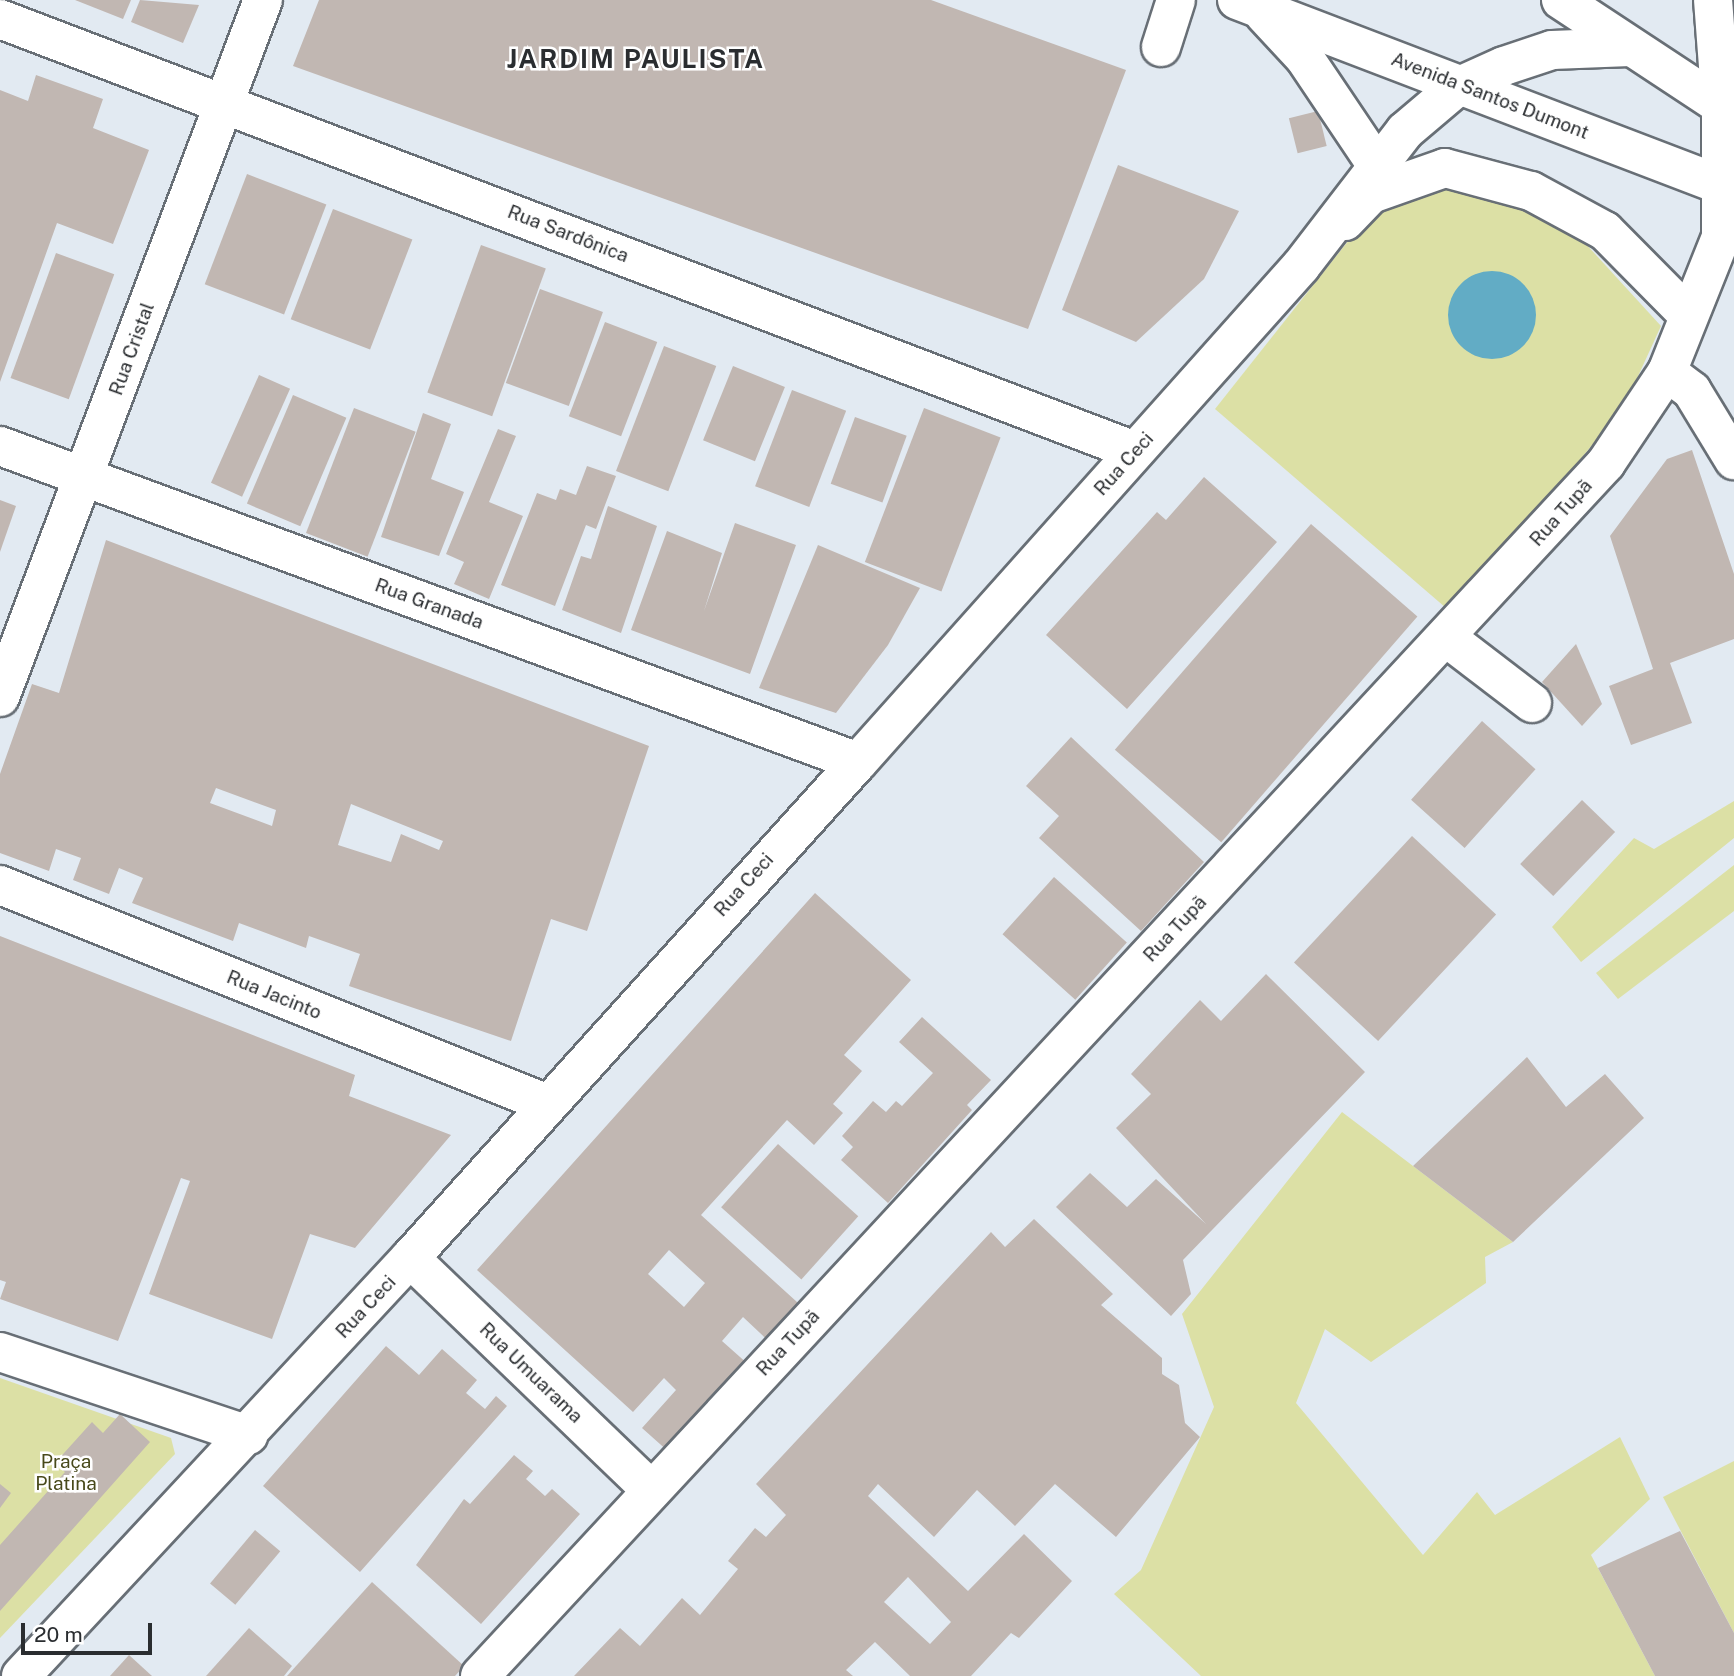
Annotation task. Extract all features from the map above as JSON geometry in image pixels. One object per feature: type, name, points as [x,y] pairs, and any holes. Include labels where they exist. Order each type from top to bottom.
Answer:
[{"type":"main road","name":"Rua Cristal","points":[[0,697],[263,0]]},
{"type":"main road","points":[[1161,47],[1176,0]]},
{"type":"main road","points":[[1561,0],[1728,110]]},
{"type":"main road","name":"Rua Tupã","points":[[480,1676],[1447,638],[1606,463],[1667,372],[1721,237],[1728,187],[1728,110],[1713,0]]},
{"type":"main road","points":[[1247,4],[1304,57],[1380,170]]},
{"type":"main road","name":"Avenida Santos Dumont","points":[[1247,4],[1457,87],[1728,187]]},
{"type":"main road","name":"Rua Sardônica","points":[[0,19],[223,101],[1135,451]]},
{"type":"main road","name":"Rua Ceci","points":[[21,1676],[248,1435],[858,762],[1301,265],[1380,170],[1405,131],[1457,87],[1552,50],[1630,47]]},
{"type":"main road","points":[[1301,265],[1371,194],[1445,167],[1531,191],[1605,231],[1688,315]]},
{"type":"main road","points":[[1667,372],[1692,391],[1734,460]]},
{"type":"main road","name":"Rua Granada","points":[[0,446],[858,762]]},
{"type":"main road","points":[[1447,638],[1532,703]]},
{"type":"main road","name":"Rua Jacinto","points":[[0,886],[548,1104]]},
{"type":"main road","name":"Rua Umuarama","points":[[410,1258],[651,1490]]},
{"type":"main road","points":[[0,1352],[248,1435]]},
{"type":"green space","points":[[1413,184],[1488,193],[1540,215],[1585,243],[1661,326],[1634,385],[1593,444],[1453,614],[1215,409],[1383,197]]},
{"type":"green space","points":[[1734,801],[1734,838],[1581,962],[1552,927],[1634,838],[1654,849]]},
{"type":"green space","points":[[1734,865],[1734,911],[1618,999],[1596,973]]},
{"type":"green space","points":[[1342,1112],[1513,1242],[1485,1257],[1486,1283],[1371,1362],[1325,1329],[1296,1403],[1423,1555],[1477,1492],[1495,1515],[1620,1437],[1650,1499],[1591,1555],[1655,1676],[1201,1676],[1114,1594],[1141,1570],[1214,1407],[1182,1314]]},
{"type":"green space","name":"Praça Platina","points":[[0,1378],[171,1438],[175,1454],[0,1638]]},
{"type":"green space","points":[[1734,1461],[1734,1633],[1663,1497]]},
{"type":"water","points":[[1483,271],[1501,271],[1517,278],[1529,290],[1536,306],[1536,324],[1529,340],[1517,352],[1501,359],[1483,359],[1467,352],[1455,340],[1448,324],[1448,306],[1455,290],[1467,278]]},
{"type":"building","points":[[75,0],[131,0],[123,19]]},
{"type":"building","points":[[140,0],[199,5],[183,43],[131,22]]},
{"type":"building","points":[[319,0],[931,0],[1126,70],[1028,329],[293,66]]},
{"type":"building","points":[[36,75],[103,99],[93,128],[149,150],[113,244],[57,223],[0,382],[0,90],[28,101]]},
{"type":"building","points":[[1318,111],[1327,146],[1298,153],[1289,118]]},
{"type":"building","points":[[1118,165],[1239,211],[1204,279],[1136,342],[1062,310]]},
{"type":"building","points":[[247,174],[326,204],[284,315],[205,284]]},
{"type":"building","points":[[333,209],[412,239],[370,350],[291,319]]},
{"type":"building","points":[[481,245],[546,269],[492,416],[427,393]]},
{"type":"building","points":[[56,253],[114,274],[69,399],[11,378]]},
{"type":"building","points":[[540,289],[603,312],[569,406],[506,383]]},
{"type":"building","points":[[605,322],[657,342],[621,436],[569,416]]},
{"type":"building","points":[[664,346],[716,366],[668,491],[616,471]]},
{"type":"building","points":[[733,366],[785,387],[755,461],[703,440]]},
{"type":"building","points":[[259,375],[290,389],[242,497],[211,483]]},
{"type":"building","points":[[792,390],[846,411],[809,507],[755,486]]},
{"type":"building","points":[[293,395],[346,418],[300,526],[247,504]]},
{"type":"building","points":[[354,408],[416,432],[368,557],[306,533]]},
{"type":"building","points":[[924,408],[1001,437],[941,591],[865,562]]},
{"type":"building","points":[[423,413],[451,424],[431,479],[464,492],[439,556],[381,537]]},
{"type":"building","points":[[855,417],[907,436],[882,503],[831,484]]},
{"type":"building","points":[[498,429],[516,436],[489,502],[523,516],[489,599],[454,584],[464,562],[446,554]]},
{"type":"building","points":[[1692,450],[1734,574],[1734,639],[1670,663],[1692,723],[1631,745],[1609,686],[1653,669],[1610,536],[1667,459]]},
{"type":"building","points":[[587,466],[616,476],[596,529],[586,525],[555,606],[501,585],[537,493],[556,500],[560,489],[576,495]]},
{"type":"building","points":[[1204,477],[1277,542],[1127,709],[1046,635],[1157,512],[1166,520]]},
{"type":"building","points":[[0,500],[16,506],[0,552]]},
{"type":"building","points":[[608,506],[657,526],[621,633],[562,610],[581,556],[591,559]]},
{"type":"building","points":[[735,523],[796,545],[750,674],[631,630],[667,531],[722,553],[704,611]]},
{"type":"building","points":[[1311,524],[1417,617],[1221,842],[1115,750]]},
{"type":"building","points":[[106,540],[649,746],[587,931],[551,919],[511,1041],[349,986],[360,954],[309,936],[306,948],[239,923],[233,941],[132,903],[143,878],[119,868],[109,894],[73,880],[81,858],[56,849],[49,871],[0,853],[0,774],[32,684],[59,693]],"holes":[[[216,788],[276,810],[272,826],[210,803]],[[351,804],[443,841],[439,850],[401,834],[391,862],[338,845]]]},
{"type":"building","points":[[818,545],[920,588],[888,645],[836,713],[759,688]]},
{"type":"building","points":[[1576,644],[1602,704],[1582,726],[1542,682]]},
{"type":"building","points":[[1482,721],[1536,769],[1465,848],[1411,800]]},
{"type":"building","points":[[1071,737],[1204,862],[1141,931],[1039,838],[1059,816],[1026,786]]},
{"type":"building","points":[[1582,800],[1615,832],[1553,896],[1520,864]]},
{"type":"building","points":[[1412,836],[1496,914],[1378,1041],[1294,963]]},
{"type":"building","points":[[1054,877],[1127,943],[1075,1000],[1002,934]]},
{"type":"building","points":[[815,893],[911,980],[844,1055],[862,1071],[833,1104],[843,1113],[814,1145],[787,1120],[701,1215],[808,1312],[777,1349],[743,1317],[722,1341],[758,1373],[679,1461],[642,1428],[676,1390],[664,1378],[633,1412],[477,1270]],"holes":[[[669,1250],[705,1283],[684,1307],[648,1274]]]},
{"type":"building","points":[[0,936],[355,1075],[349,1096],[451,1135],[355,1248],[310,1234],[272,1339],[149,1294],[190,1181],[181,1178],[118,1341],[0,1299],[6,1282],[0,1280]]},
{"type":"building","points":[[1266,974],[1365,1072],[1183,1260],[1191,1294],[1171,1316],[1056,1207],[1090,1173],[1127,1207],[1156,1179],[1206,1224],[1116,1128],[1151,1094],[1131,1074],[1200,1000],[1221,1021]]},
{"type":"building","points":[[922,1017],[991,1080],[967,1105],[972,1110],[888,1203],[841,1160],[853,1147],[842,1136],[873,1101],[886,1112],[896,1101],[902,1106],[933,1073],[899,1042]]},
{"type":"building","points":[[1527,1057],[1566,1107],[1605,1074],[1644,1118],[1513,1242],[1413,1166]]},
{"type":"building","points":[[778,1144],[858,1216],[801,1279],[721,1207]]},
{"type":"building","points":[[1034,1219],[1113,1294],[1101,1305],[1162,1358],[1162,1374],[1179,1385],[1185,1423],[1200,1437],[1116,1537],[1055,1484],[1015,1526],[977,1490],[934,1537],[878,1484],[868,1496],[968,1591],[1024,1534],[1072,1581],[1019,1638],[1011,1633],[971,1676],[910,1676],[875,1642],[846,1670],[853,1676],[574,1676],[620,1628],[640,1646],[682,1598],[700,1615],[738,1569],[728,1561],[755,1528],[766,1537],[786,1515],[756,1484],[991,1232],[1005,1247]],"holes":[[[908,1577],[951,1622],[930,1644],[884,1602]]]},
{"type":"building","points":[[386,1346],[419,1375],[442,1349],[477,1380],[466,1393],[485,1409],[496,1396],[507,1406],[360,1572],[263,1486]]},
{"type":"building","points":[[120,1414],[150,1442],[0,1611],[0,1545],[65,1472],[55,1463],[92,1422],[103,1433]]},
{"type":"building","points":[[514,1455],[533,1471],[526,1479],[545,1496],[552,1489],[580,1514],[481,1624],[416,1565],[464,1499],[470,1504]]},
{"type":"building","points":[[0,1484],[11,1493],[0,1508]]},
{"type":"building","points":[[255,1530],[280,1551],[235,1605],[210,1584]]},
{"type":"building","points":[[1680,1531],[1734,1633],[1734,1676],[1655,1676],[1598,1568]]},
{"type":"building","points":[[372,1582],[464,1666],[455,1676],[287,1676]]},
{"type":"building","points":[[249,1628],[292,1666],[284,1676],[206,1676]]},
{"type":"building","points":[[129,1655],[152,1676],[110,1676]]},
{"type":"district","name":"JARDIM PAULISTA","points":[[636,59]]}]
